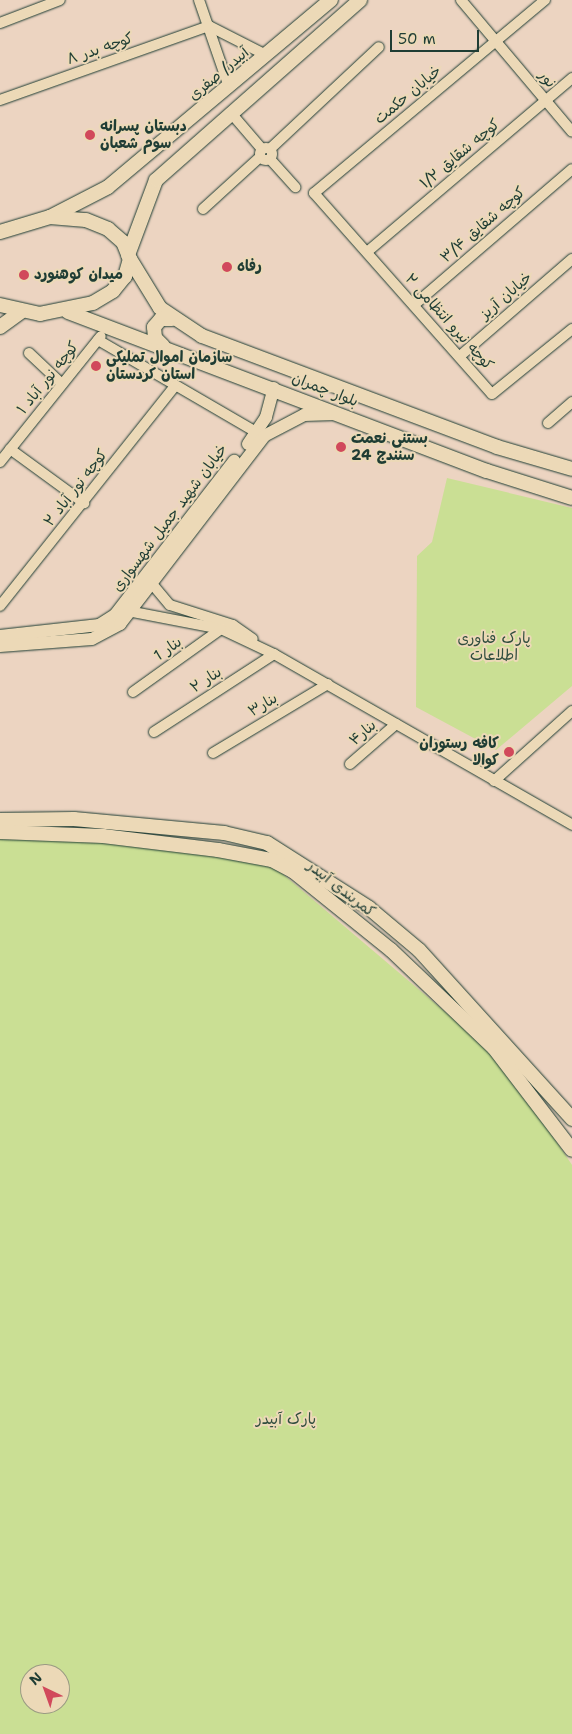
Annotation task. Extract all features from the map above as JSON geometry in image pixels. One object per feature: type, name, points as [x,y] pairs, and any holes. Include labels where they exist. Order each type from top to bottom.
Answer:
[{"type":"main road","name":"آبیدر/ صفری","points":[[50,217],[108,188],[331,0]]},
{"type":"main road","points":[[0,305],[21,312],[68,312],[113,291],[125,276],[129,257],[156,180],[360,0]]},
{"type":"main road","points":[[2,229],[50,217],[86,220],[108,229],[129,257]]},
{"type":"main road","name":"بلوار چمران","points":[[129,257],[160,308],[172,318],[202,336],[301,375],[497,447],[572,469]]},
{"type":"main road","points":[[0,327],[21,312]]},
{"type":"main road","name":"بلوار چمران","points":[[68,312],[274,388],[487,472],[572,498]]},
{"type":"main road","points":[[162,346],[154,338],[154,328],[162,319],[172,318]]},
{"type":"main road","name":"کمربندی آبیدر","points":[[0,820],[74,820],[224,833],[267,843],[369,908],[418,950],[572,1119]]},
{"type":"main road","name":"کمربندی آبیدر","points":[[0,832],[103,836],[218,850],[272,860],[293,872],[391,950],[494,1048],[572,1150]]},
{"type":"street","points":[[0,23],[60,0]]},
{"type":"street","points":[[199,0],[229,87]]},
{"type":"street","name":"خیابان حکمت","points":[[314,194],[545,0]]},
{"type":"street","name":"نور","points":[[464,1],[572,132]]},
{"type":"street","points":[[209,26],[266,55]]},
{"type":"street","name":"کوچه بدر ۸","points":[[1,97],[209,26]]},
{"type":"street","points":[[203,209],[379,47]]},
{"type":"street","name":"کوچه شقایق ۱/۲","points":[[366,252],[572,78]]},
{"type":"street","points":[[231,113],[295,187]]},
{"type":"street","name":"کوچه شقایق ۳/۴","points":[[414,305],[572,169]]},
{"type":"street","name":"کوچه نیرو انتظامی ۲","points":[[314,194],[492,394],[572,329]]},
{"type":"street","name":"خیابان آریز","points":[[460,356],[572,259]]},
{"type":"street","name":"کوچه نور آباد ۱","points":[[0,462],[99,338],[174,387]]},
{"type":"street","points":[[29,353],[62,384]]},
{"type":"street","points":[[174,387],[260,434]]},
{"type":"street","name":"کوچه نور آباد ۲","points":[[0,606],[84,503],[174,387]]},
{"type":"street","name":"خیابان شهید جمیل شهسواری","points":[[0,646],[92,638],[133,612],[260,434],[274,388]]},
{"type":"street","points":[[548,423],[572,402]]},
{"type":"street","name":"خیابان شهید جمیل شهسواری","points":[[0,636],[99,625],[115,615],[260,434],[304,415],[341,414]]},
{"type":"street","points":[[10,449],[84,503]]},
{"type":"street","name":"خیابان شهید جمیل شهسواری","points":[[153,585],[170,605],[233,625],[274,654]]},
{"type":"street","name":"خیابان شهید جمیل شهسواری","points":[[133,612],[221,630],[274,654],[572,824]]},
{"type":"street","name":"بنار 1","points":[[132,692],[221,630]]},
{"type":"street","name":"بنار ۲","points":[[154,732],[274,654]]},
{"type":"street","name":"بنار۳","points":[[213,753],[328,684]]},
{"type":"street","points":[[494,781],[572,711]]},
{"type":"street","name":"بنار۴","points":[[350,764],[396,724]]},
{"type":"green space","name":"پارک فناوری اطلاعات","points":[[447,478],[572,508],[572,686],[496,750],[416,707],[417,556],[432,542]]},
{"type":"green space","name":"پارک آبیدر","points":[[0,833],[161,846],[271,864],[503,1061],[572,1165],[572,1734],[0,1734]]},
{"type":"place","name":"دبستان پسرانه سوم شعبان","points":[[90,135]]},
{"type":"place","name":"رفاه","points":[[227,267]]},
{"type":"place","name":"میدان کوهنورد","points":[[24,275]]},
{"type":"place","name":"سازمان اموال تملیکی استان کردستان","points":[[96,366]]},
{"type":"place","name":"بستنی نعمت سنندج 24","points":[[341,447]]},
{"type":"place","name":"کافه رستوران کوالا","points":[[509,752]]}]
